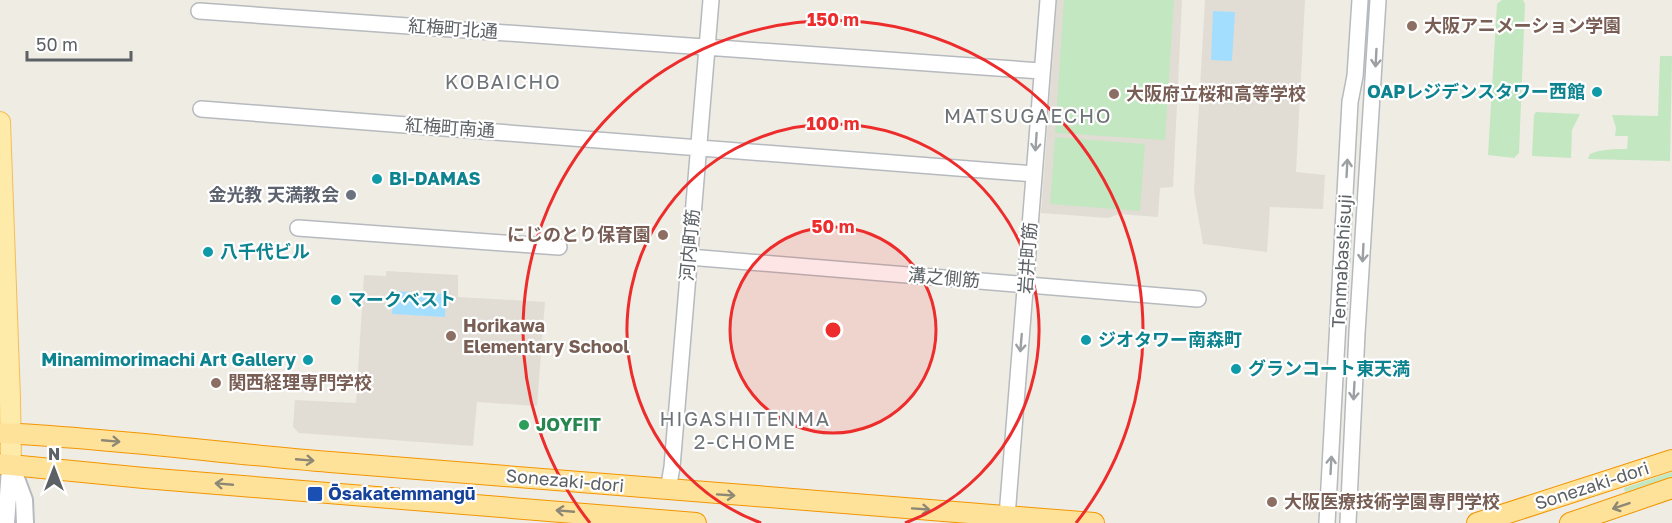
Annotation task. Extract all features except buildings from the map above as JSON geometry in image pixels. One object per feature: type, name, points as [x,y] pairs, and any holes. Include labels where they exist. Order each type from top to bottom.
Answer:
[{"type":"highway","name":"Sonezaki-dori","points":[[5,434],[114,441],[251,455],[668,490],[1094,523]]},
{"type":"highway","name":"Sonezaki-dori","points":[[1477,523],[1672,460]]},
{"type":"highway","name":"Sonezaki-dori","points":[[5,465],[696,523]]},
{"type":"highway","name":"Sonezaki-dori","points":[[1570,523],[1672,488]]},
{"type":"main road","points":[[0,122],[6,523]]},
{"type":"main road","points":[[5,465],[24,500],[25,523]]},
{"type":"street","name":"河内町筋","points":[[668,490],[711,0]]},
{"type":"street","name":"岩井町筋","points":[[1007,516],[1048,0]]},
{"type":"street","name":"Tenmabashisuji","points":[[1327,523],[1350,102],[1355,76],[1360,0]]},
{"type":"street","name":"Tenmabashisuji","points":[[1348,523],[1357,333],[1378,0]]},
{"type":"street","name":"紅梅町北通","points":[[199,11],[1041,71]]},
{"type":"street","name":"紅梅町南通","points":[[201,109],[1034,174]]},
{"type":"street","points":[[298,228],[559,247]]},
{"type":"street","name":"溝之側筋","points":[[689,257],[1198,299]]},
{"type":"shaded area","name":"大阪府立桜和高等学校","points":[[1057,0],[1182,0],[1173,187],[1160,188],[1158,217],[1119,214],[1108,218],[1041,213]]},
{"type":"shaded area","name":"大阪府立桜和高等学校","points":[[1205,0],[1305,0],[1296,172],[1325,175],[1323,209],[1270,207],[1267,252],[1203,244],[1194,192]]},
{"type":"shaded area","name":"Horikawa Elementary School","points":[[386,271],[458,275],[458,297],[545,302],[537,406],[477,402],[473,446],[299,433],[293,427],[295,400],[356,403],[364,275],[386,276]]},
{"type":"green space","points":[[1064,0],[1174,0],[1165,140],[1055,133]]},
{"type":"green space","points":[[1502,0],[1523,0],[1525,4],[1519,153],[1514,158],[1488,155],[1497,4]]},
{"type":"green space","points":[[1660,56],[1672,56],[1670,161],[1588,159],[1590,154],[1599,151],[1627,149],[1628,136],[1615,136],[1616,128],[1612,115],[1658,116]]},
{"type":"green space","points":[[1536,112],[1580,114],[1572,130],[1571,158],[1532,156]]},
{"type":"green space","points":[[1055,137],[1145,144],[1140,211],[1050,204]]},
{"type":"green space","points":[[1672,472],[1672,477],[1625,492],[1624,488]]},
{"type":"water","points":[[1213,11],[1235,12],[1232,61],[1211,60]]},
{"type":"water","points":[[394,291],[446,294],[445,317],[392,314]]},
{"type":"place","name":"大阪アニメーション学園","points":[[1412,26]]},
{"type":"place","name":"OAPレジデンスタワー西館","points":[[1597,92]]},
{"type":"place","name":"大阪府立桜和高等学校","points":[[1114,94]]},
{"type":"place","name":"BI-DAMAS","points":[[377,179]]},
{"type":"place","name":"金光教 天満教会","points":[[351,195]]},
{"type":"place","name":"にじのとり保育園","points":[[663,235]]},
{"type":"place","name":"八千代ビル","points":[[208,252]]},
{"type":"place","name":"マークベスト","points":[[336,300]]},
{"type":"place","name":"Horikawa Elementary School","points":[[451,336]]},
{"type":"place","name":"ジオタワー南森町","points":[[1086,340]]},
{"type":"place","name":"Minamimorimachi Art Gallery","points":[[308,360]]},
{"type":"place","name":"グランコート東天満","points":[[1236,369]]},
{"type":"place","name":"関西経理専門学校","points":[[216,383]]},
{"type":"place","name":"JOYFIT","points":[[524,425]]},
{"type":"place","name":"Ōsakatemmangū","points":[[315,494]]},
{"type":"place","name":"大阪医療技術学園専門学校","points":[[1272,502]]},
{"type":"district","name":"KOBAICHO","points":[[503,82]]},
{"type":"district","name":"MATSUGAECHO","points":[[1028,116]]},
{"type":"district","name":"HIGASHITENMA 2-CHOME","points":[[745,430]]}]
